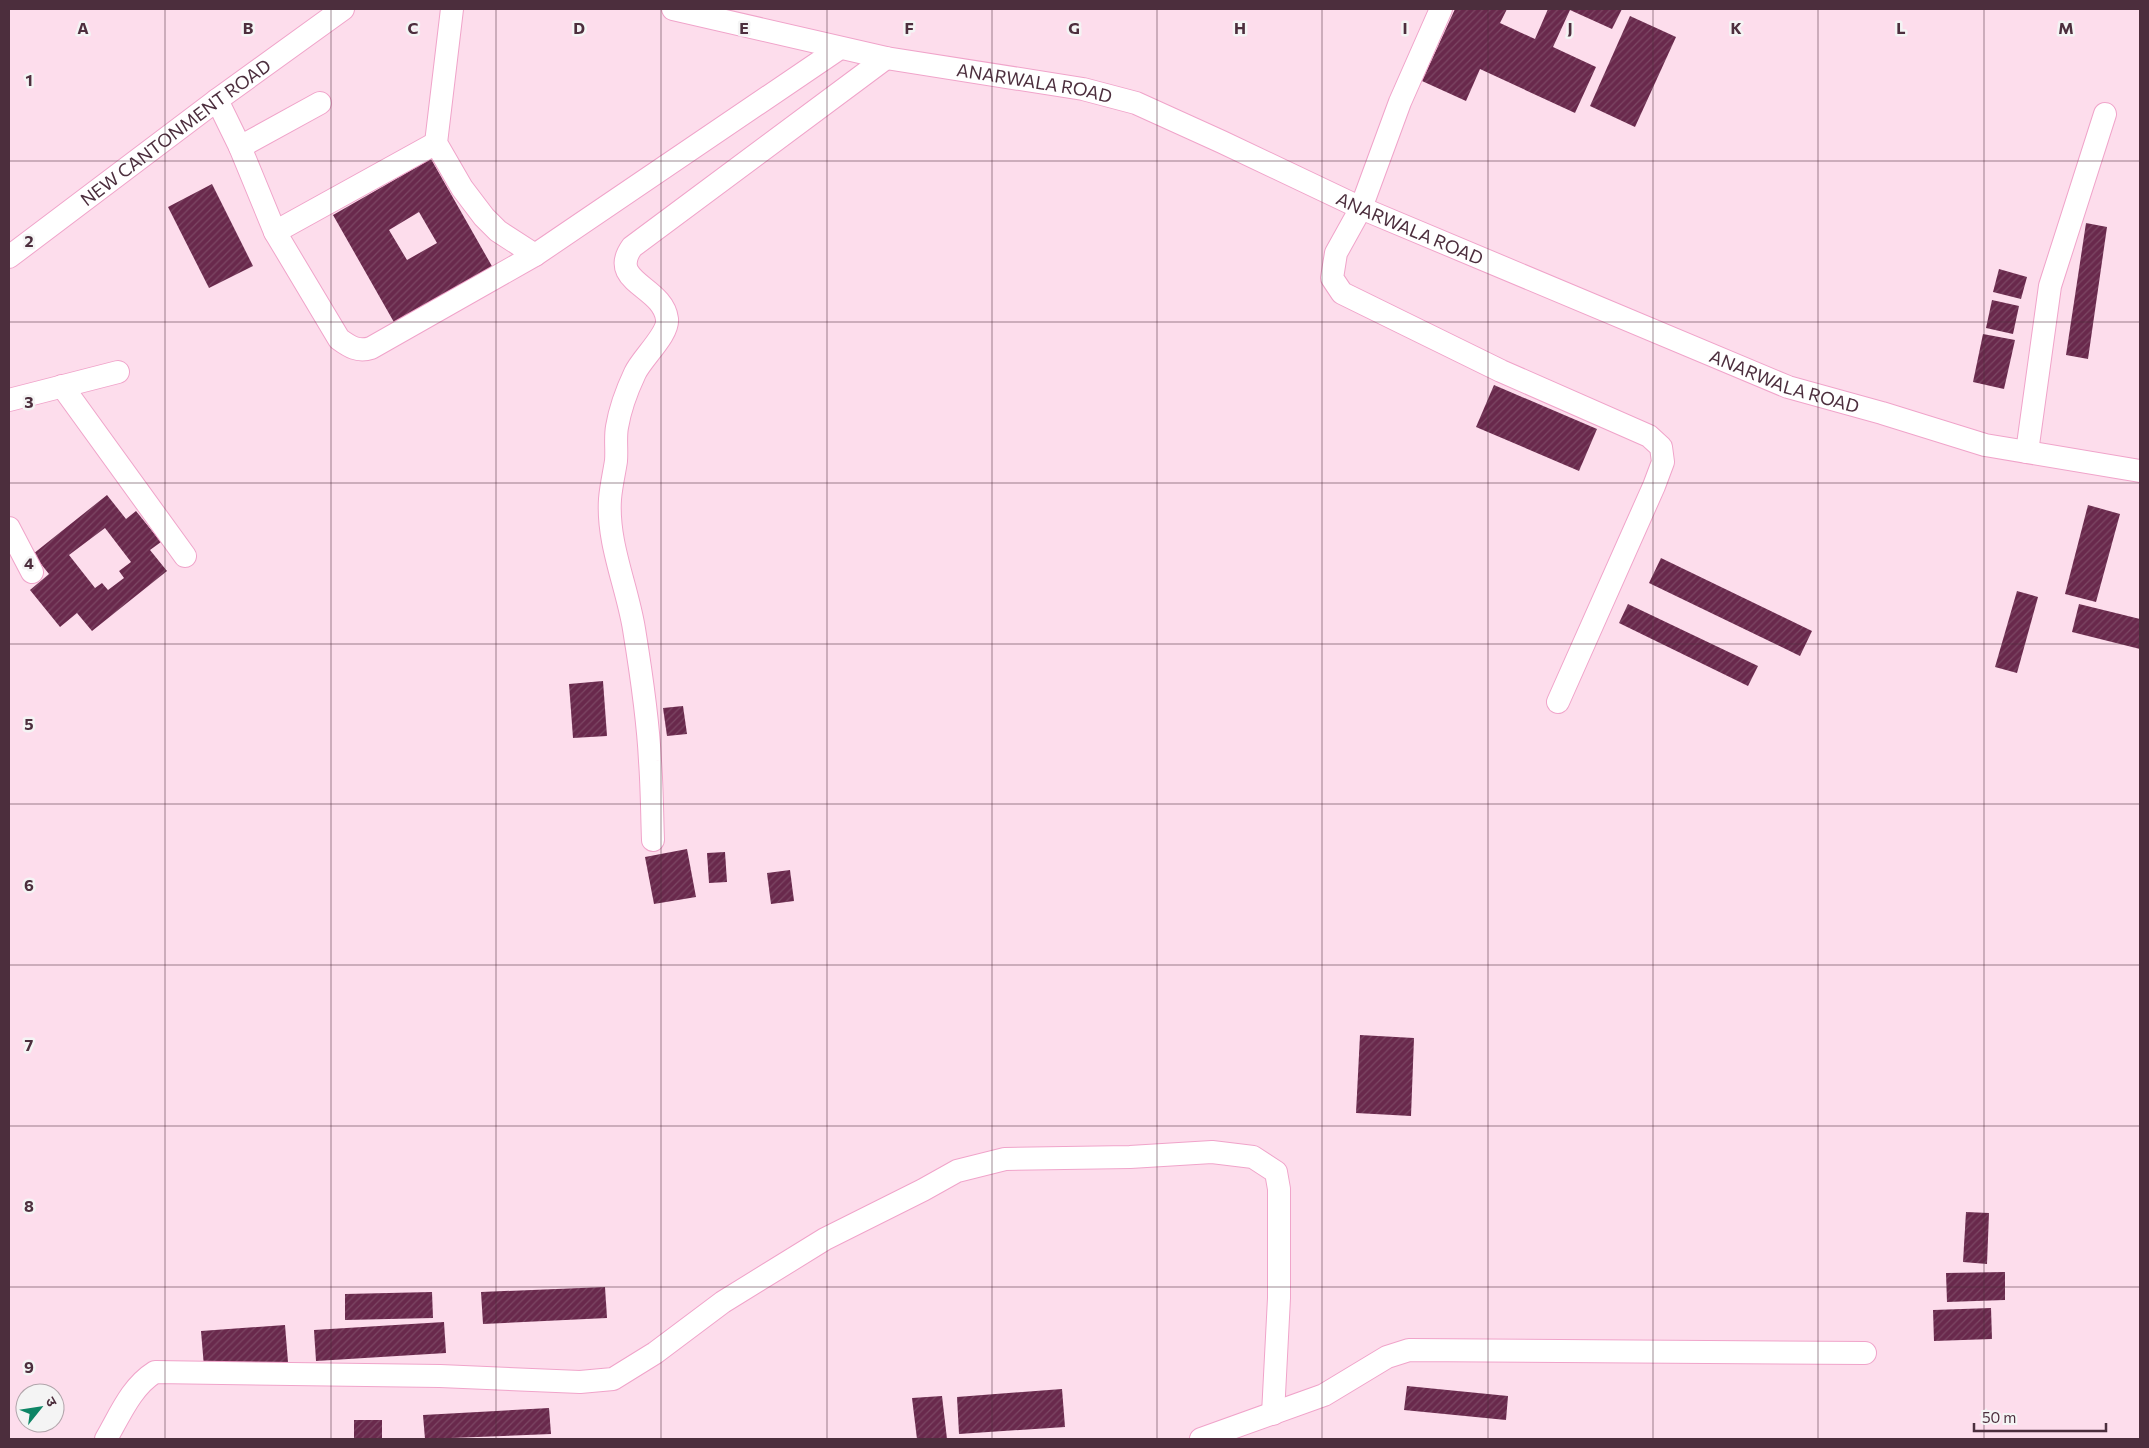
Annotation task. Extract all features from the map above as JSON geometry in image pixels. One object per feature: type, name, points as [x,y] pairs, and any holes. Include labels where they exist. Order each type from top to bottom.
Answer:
[{"type":"street","name":"NEW CANTONMENT ROAD","points":[[9,257],[217,100],[343,9]]},
{"type":"street","points":[[452,9],[436,143],[462,188],[484,217],[498,231],[535,255]]},
{"type":"street","name":"ANARWALA ROAD","points":[[672,9],[886,58],[1083,89],[1136,103],[1361,208],[1788,387],[1882,413],[1985,445],[2140,471]]},
{"type":"street","points":[[1441,9],[1400,102],[1361,208],[1336,253],[1332,278],[1342,293],[1501,371],[1649,436],[1661,447],[1663,462],[1654,486],[1558,702]]},
{"type":"street","points":[[217,100],[240,147],[275,232],[339,339],[352,348],[363,350],[371,348],[535,255],[840,48]]},
{"type":"street","points":[[653,840],[650,760],[642,685],[634,627],[610,528],[610,498],[616,459],[616,428],[623,405],[635,372],[649,350],[664,334],[667,320],[663,307],[655,296],[628,275],[625,265],[626,255],[632,247],[886,58]]},
{"type":"street","points":[[240,147],[320,103]]},
{"type":"street","points":[[2026,452],[2050,286],[2105,114]]},
{"type":"street","points":[[275,232],[436,143]]},
{"type":"street","points":[[9,400],[118,372]]},
{"type":"street","points":[[62,386],[186,556]]},
{"type":"street","points":[[9,528],[32,572]]},
{"type":"street","points":[[106,1439],[132,1395],[144,1379],[155,1372],[390,1374],[580,1382],[613,1379],[655,1353],[723,1302],[825,1239],[957,1171],[1005,1159],[1130,1157],[1212,1152],[1253,1157],[1269,1165],[1276,1172],[1279,1189],[1279,1298],[1273,1414]]},
{"type":"street","points":[[1201,1439],[1324,1395],[1387,1357],[1409,1350],[1865,1353]]},
{"type":"building","points":[[1455,9],[1507,9],[1500,23],[1535,39],[1548,9],[1622,9],[1612,29],[1570,10],[1553,47],[1596,67],[1575,113],[1480,69],[1466,101],[1422,81]]},
{"type":"building","points":[[1630,16],[1676,37],[1635,127],[1590,106]]},
{"type":"building","points":[[431,159],[493,268],[395,324],[333,215]],"holes":[[[419,212],[437,243],[407,260],[389,230]]]},
{"type":"building","points":[[212,184],[253,266],[209,288],[168,207]]},
{"type":"building","points":[[2086,223],[2107,227],[2088,359],[2066,355]]},
{"type":"building","points":[[1999,269],[2027,277],[2021,299],[1993,292]]},
{"type":"building","points":[[1992,300],[2019,306],[2013,334],[1986,328]]},
{"type":"building","points":[[1983,334],[2015,340],[2004,389],[1973,382]]},
{"type":"building","points":[[1494,385],[1597,429],[1579,471],[1476,427]]},
{"type":"building","points":[[107,495],[126,519],[136,511],[161,542],[150,550],[167,571],[92,631],[77,613],[60,627],[30,590],[49,574],[33,554]],"holes":[[[105,528],[131,562],[119,571],[124,578],[108,590],[102,583],[95,588],[69,555]]]},
{"type":"building","points":[[2088,505],[2120,514],[2096,602],[2065,594]]},
{"type":"building","points":[[1661,558],[1812,631],[1800,656],[1649,583]]},
{"type":"building","points":[[2017,591],[2038,597],[2017,673],[1995,667]]},
{"type":"building","points":[[1628,604],[1758,666],[1748,686],[1619,623]]},
{"type":"building","points":[[2079,604],[2140,619],[2140,649],[2072,632]]},
{"type":"building","points":[[603,681],[607,736],[573,738],[569,684]]},
{"type":"building","points":[[683,706],[687,734],[667,736],[663,708]]},
{"type":"building","points":[[687,849],[696,897],[654,904],[645,857]]},
{"type":"building","points":[[725,852],[727,882],[709,883],[707,853]]},
{"type":"building","points":[[790,870],[794,901],[771,904],[767,873]]},
{"type":"building","points":[[1360,1035],[1414,1038],[1411,1116],[1356,1113]]},
{"type":"building","points":[[1966,1212],[1989,1213],[1987,1264],[1963,1262]]},
{"type":"building","points":[[2005,1272],[2005,1300],[1947,1302],[1946,1273]]},
{"type":"building","points":[[605,1287],[607,1318],[483,1324],[481,1292]]},
{"type":"building","points":[[432,1292],[433,1318],[345,1320],[345,1294]]},
{"type":"building","points":[[1991,1308],[1992,1339],[1934,1341],[1933,1310]]},
{"type":"building","points":[[444,1322],[446,1353],[316,1361],[314,1330]]},
{"type":"building","points":[[285,1325],[288,1362],[204,1367],[201,1331]]},
{"type":"building","points":[[1407,1386],[1508,1396],[1506,1420],[1404,1410]]},
{"type":"building","points":[[1062,1389],[1065,1427],[959,1434],[957,1397]]},
{"type":"building","points":[[942,1396],[947,1439],[917,1439],[912,1398]]},
{"type":"building","points":[[549,1408],[551,1434],[425,1439],[423,1415]]},
{"type":"building","points":[[354,1420],[382,1420],[382,1439],[354,1439]]}]
